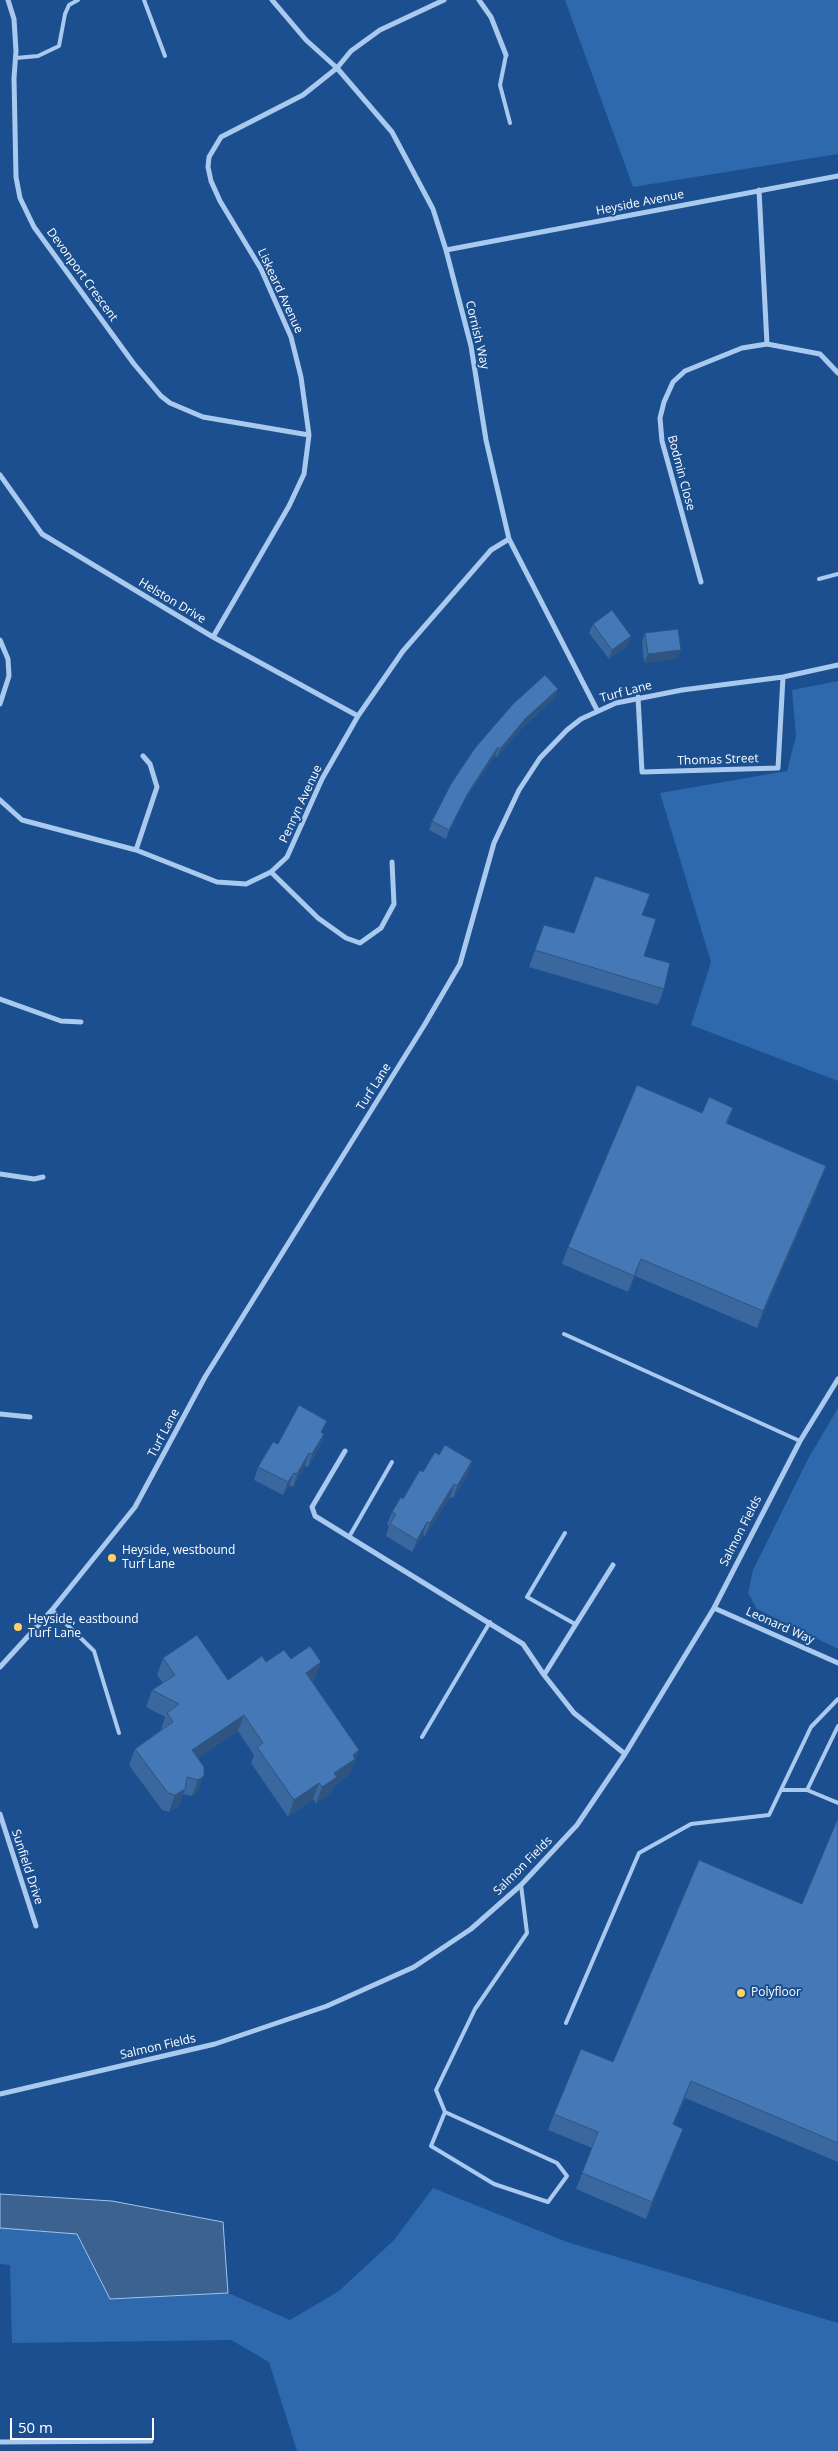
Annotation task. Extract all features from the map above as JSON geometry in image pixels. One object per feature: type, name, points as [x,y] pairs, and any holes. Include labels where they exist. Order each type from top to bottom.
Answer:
[{"type":"street","name":"Devonport Crescent","points":[[8,0],[14,19],[16,58],[15,156],[20,198],[34,226],[134,364],[161,396],[183,410],[203,417],[309,435]]},
{"type":"street","name":"Cornish Way","points":[[272,0],[306,40],[337,68],[392,132],[433,208],[471,346],[486,440],[509,539],[596,710]]},
{"type":"street","name":"Liskeard Avenue","points":[[213,637],[289,506],[304,474],[309,435],[301,377],[291,337],[261,269],[220,201],[208,167],[212,150],[221,137],[304,95],[337,68],[351,50],[380,30],[444,0]]},
{"type":"street","points":[[479,0],[491,17],[506,55]]},
{"type":"street","name":"Heyside Avenue","points":[[446,250],[838,176]]},
{"type":"street","points":[[759,190],[767,344]]},
{"type":"street","name":"Bodmin Close","points":[[701,582],[662,441],[660,418],[664,402],[673,382],[685,371],[742,348],[767,344],[820,354],[838,373]]},
{"type":"street","name":"Helston Drive","points":[[0,475],[42,534],[213,637],[358,716]]},
{"type":"street","name":"Penryn Avenue","points":[[1,803],[22,820],[136,850],[217,882],[246,884],[271,872],[287,858],[322,779],[358,716],[403,651],[491,550],[509,539]]},
{"type":"street","points":[[0,640],[8,659],[9,676],[0,704]]},
{"type":"street","name":"Turf Lane","points":[[0,1667],[52,1610],[136,1507],[205,1377],[374,1108],[460,964],[494,843],[519,790],[540,758],[567,730],[596,710],[638,697],[783,677],[838,665]]},
{"type":"street","name":"Thomas Street","points":[[638,697],[642,772],[778,768],[783,677]]},
{"type":"street","points":[[136,850],[158,787],[150,764],[143,756]]},
{"type":"street","points":[[271,872],[318,918],[346,938],[360,942],[381,928],[394,904],[392,862]]},
{"type":"street","points":[[0,999],[61,1021],[81,1022]]},
{"type":"street","points":[[0,1174],[34,1179],[43,1177]]},
{"type":"street","name":"Salmon Fields","points":[[0,2094],[215,2044],[327,2006],[414,1967],[471,1929],[521,1885],[577,1826],[625,1754],[714,1608],[800,1441],[838,1379]]},
{"type":"street","points":[[0,1414],[30,1417]]},
{"type":"street","points":[[346,1451],[312,1507],[315,1516],[523,1644],[544,1675],[574,1713],[625,1754]]},
{"type":"street","points":[[544,1675],[612,1565]]},
{"type":"street","name":"Leonard Way","points":[[714,1608],[838,1663]]},
{"type":"street","name":"Sunfield Drive","points":[[0,1814],[36,1926]]},
{"type":"street","points":[[0,2442],[151,2441]]},
{"type":"lane","points":[[16,58],[38,56],[59,46],[65,14],[69,6],[78,0]]},
{"type":"lane","points":[[144,0],[165,56]]},
{"type":"lane","points":[[506,55],[500,85],[510,123]]},
{"type":"lane","points":[[819,578],[838,574]]},
{"type":"lane","points":[[564,1334],[800,1441]]},
{"type":"lane","points":[[349,1537],[392,1462]]},
{"type":"lane","points":[[565,1533],[527,1597],[575,1624]]},
{"type":"lane","points":[[52,1610],[94,1651],[118,1733]]},
{"type":"lane","points":[[422,1737],[490,1622]]},
{"type":"lane","points":[[566,2023],[639,1853],[691,1824],[769,1815],[811,1727],[838,1699]]},
{"type":"lane","points":[[807,1790],[838,1726]]},
{"type":"lane","points":[[781,1790],[807,1790],[838,1804]]},
{"type":"lane","points":[[445,2112],[431,2146],[494,2184],[548,2202],[567,2176],[557,2163],[445,2112],[436,2090],[475,2009],[527,1933],[521,1885]]},
{"type":"shaded area","points":[[565,0],[838,0],[838,154],[633,187]]},
{"type":"shaded area","points":[[838,681],[838,1081],[691,1025],[711,962],[660,793],[787,771],[796,736],[792,690]]},
{"type":"shaded area","points":[[838,1408],[838,1649],[757,1609],[748,1593],[753,1570],[808,1459]]},
{"type":"shaded area","points":[[433,2188],[567,2242],[838,2323],[838,2451],[297,2451],[269,2362],[231,2340],[12,2343],[10,2265],[0,2264],[0,2194],[112,2201],[223,2222],[228,2293],[290,2320],[339,2291],[394,2240]]},
{"type":"shaded area","points":[[0,2194],[112,2201],[223,2222],[228,2293],[110,2299],[77,2234],[0,2228]]},
{"type":"building","points":[[612,610],[631,636],[612,650],[593,624]]},
{"type":"building","points":[[678,629],[681,650],[648,654],[645,633]]},
{"type":"building","points":[[545,675],[558,689],[526,718],[500,749],[498,747],[468,793],[449,830],[432,821],[451,784],[475,748],[513,704]]},
{"type":"building","points":[[595,876],[650,894],[642,915],[656,919],[644,956],[670,963],[664,989],[535,950],[544,925],[574,933]]},
{"type":"building","points":[[637,1085],[702,1113],[709,1097],[733,1108],[726,1123],[826,1166],[763,1311],[641,1259],[634,1276],[568,1247]]},
{"type":"building","points":[[299,1405],[327,1421],[321,1432],[324,1434],[312,1454],[309,1453],[297,1474],[294,1473],[288,1482],[258,1467],[273,1442],[278,1444]]},
{"type":"building","points":[[445,1445],[472,1461],[457,1486],[454,1484],[430,1523],[427,1522],[417,1540],[390,1524],[396,1514],[392,1512],[401,1497],[403,1499],[420,1470],[423,1472],[435,1452],[439,1455]]},
{"type":"building","points":[[197,1635],[228,1680],[262,1656],[266,1662],[284,1650],[291,1659],[310,1646],[321,1662],[306,1673],[359,1750],[353,1755],[355,1759],[334,1773],[337,1777],[322,1787],[319,1783],[294,1800],[257,1747],[263,1743],[244,1715],[192,1750],[204,1767],[204,1776],[198,1780],[187,1777],[185,1789],[175,1795],[168,1793],[135,1749],[173,1722],[167,1713],[179,1704],[152,1690],[175,1675],[163,1658]]},
{"type":"building","name":"Polyfloor","points":[[838,1818],[838,2143],[691,2081],[673,2124],[683,2129],[652,2202],[582,2173],[598,2132],[554,2114],[581,2049],[613,2062],[699,1860],[802,1904]]},
{"type":"place","name":"Heyside, westbound Turf Lane","points":[[112,1558]]},
{"type":"place","name":"Heyside, eastbound Turf Lane","points":[[18,1627]]},
{"type":"place","name":"Polyfloor","points":[[741,1993]]}]
